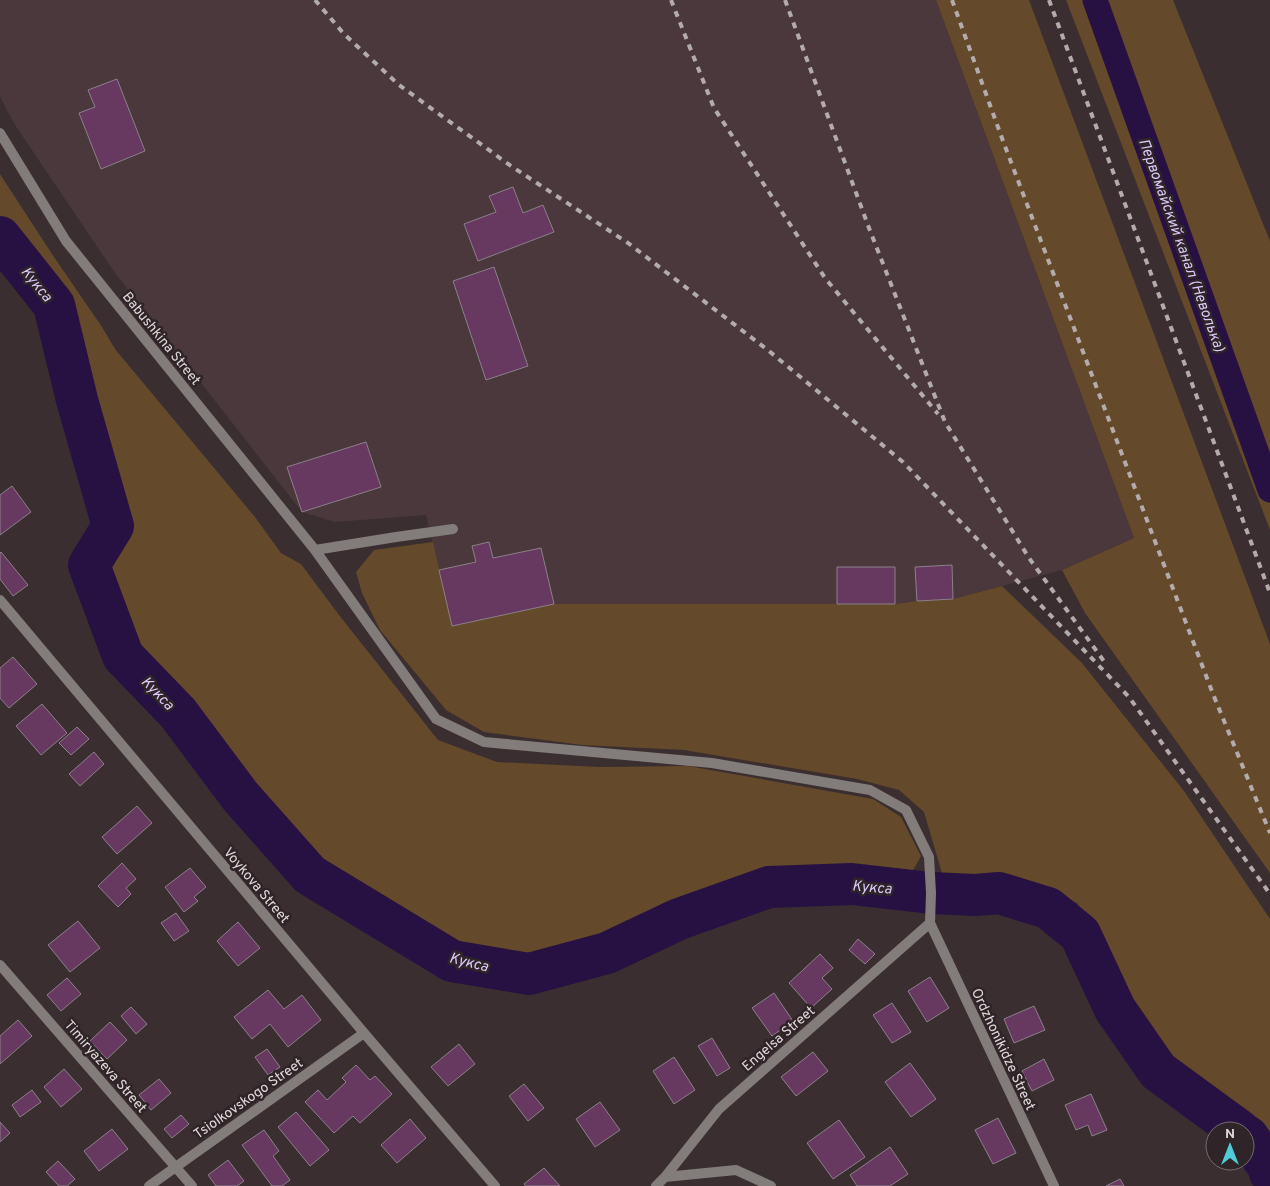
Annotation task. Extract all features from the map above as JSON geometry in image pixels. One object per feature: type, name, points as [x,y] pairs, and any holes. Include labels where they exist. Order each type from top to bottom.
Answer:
[{"type":"street","name":"Babushkina Street","points":[[0,133],[66,241],[315,550],[436,719],[484,742],[712,763],[870,790],[906,810],[929,857],[930,923]]},
{"type":"street","points":[[315,550],[453,529]]},
{"type":"street","name":"Voykova Street","points":[[0,600],[495,1186]]},
{"type":"street","name":"Engelsa Street","points":[[656,1186],[719,1109],[930,923]]},
{"type":"street","name":"Ordzhonikidze Street","points":[[930,923],[1054,1186]]},
{"type":"street","name":"Timiryazeva Street","points":[[0,965],[192,1186]]},
{"type":"street","name":"Tsiolkovskogo Street","points":[[149,1186],[364,1033]]},
{"type":"street","points":[[665,1177],[736,1170],[771,1186]]},
{"type":"shaded area","points":[[0,0],[936,0],[1134,538],[1062,570],[953,599],[895,604],[554,604],[452,626],[426,515],[335,522],[302,512],[115,273],[15,125],[0,97]]},
{"type":"shaded area","points":[[936,0],[1029,0],[1270,644],[1270,873],[1085,613],[1062,570],[1134,538]]},
{"type":"shaded area","points":[[1066,0],[1173,0],[1270,241],[1270,530]]},
{"type":"shaded area","points":[[0,174],[115,349],[255,517],[281,553],[301,564],[438,740],[497,762],[600,767],[688,766],[873,799],[901,817],[921,856],[907,881],[793,870],[748,881],[664,914],[600,948],[531,961],[465,952],[416,929],[313,862],[131,643],[100,570],[120,534],[66,311],[0,222]]},
{"type":"shaded area","points":[[433,542],[452,626],[554,604],[895,604],[953,599],[1002,586],[1082,663],[1184,791],[1270,919],[1270,1158],[1255,1136],[1255,1121],[1237,1121],[1166,1067],[1121,995],[1110,952],[1077,903],[1038,883],[975,879],[944,880],[924,812],[899,790],[857,779],[684,750],[582,745],[484,732],[446,710],[380,630],[362,593],[356,572],[374,550]]},
{"type":"building","points":[[117,79],[145,151],[101,169],[79,113],[95,107],[88,90]]},
{"type":"building","points":[[513,187],[523,213],[543,205],[554,232],[478,261],[464,224],[496,212],[489,196]]},
{"type":"building","points":[[494,267],[528,366],[486,380],[453,281]]},
{"type":"building","points":[[366,442],[381,487],[302,512],[287,467]]},
{"type":"building","points":[[12,486],[31,512],[0,535],[0,495]]},
{"type":"building","points":[[489,542],[493,558],[541,548],[554,604],[452,626],[439,570],[476,562],[472,546]]},
{"type":"building","points":[[1,552],[28,585],[13,596],[0,579]]},
{"type":"building","points":[[952,565],[953,599],[917,601],[915,567]]},
{"type":"building","points":[[837,567],[895,567],[895,604],[837,604]]},
{"type":"building","points":[[13,657],[37,684],[9,708],[0,698],[0,668]]},
{"type":"building","points":[[42,704],[67,733],[41,755],[16,726]]},
{"type":"building","points":[[77,727],[89,739],[71,755],[59,743]]},
{"type":"building","points":[[94,752],[104,764],[80,786],[69,774]]},
{"type":"building","points":[[137,806],[152,823],[117,854],[102,837]]},
{"type":"building","points":[[122,863],[136,879],[126,888],[131,894],[118,907],[98,886]]},
{"type":"building","points":[[190,868],[206,887],[194,897],[198,901],[184,912],[165,887]]},
{"type":"building","points":[[176,913],[189,931],[174,941],[161,923]]},
{"type":"building","points":[[78,921],[100,948],[70,972],[48,945]]},
{"type":"building","points":[[238,922],[260,948],[238,966],[217,941]]},
{"type":"building","points":[[858,939],[875,954],[865,964],[849,950]]},
{"type":"building","points":[[820,954],[833,968],[822,978],[832,989],[811,1008],[789,983]]},
{"type":"building","points":[[930,977],[949,1008],[927,1022],[908,991]]},
{"type":"building","points":[[67,978],[81,994],[61,1011],[47,995]]},
{"type":"building","points":[[268,990],[284,1009],[302,995],[321,1020],[288,1047],[270,1024],[252,1039],[234,1017]]},
{"type":"building","points":[[774,993],[793,1021],[772,1036],[752,1008]]},
{"type":"building","points":[[892,1003],[911,1032],[892,1043],[873,1015]]},
{"type":"building","points":[[1034,1006],[1045,1030],[1014,1043],[1004,1019]]},
{"type":"building","points":[[131,1007],[147,1024],[136,1034],[121,1016]]},
{"type":"building","points":[[18,1020],[32,1036],[0,1064],[0,1036]]},
{"type":"building","points":[[110,1022],[127,1040],[107,1059],[90,1041]]},
{"type":"building","points":[[712,1038],[730,1068],[717,1076],[698,1046]]},
{"type":"building","points":[[459,1044],[475,1064],[448,1086],[431,1067]]},
{"type":"building","points":[[267,1049],[280,1067],[268,1075],[255,1057]]},
{"type":"building","points":[[813,1052],[828,1071],[796,1096],[781,1077]]},
{"type":"building","points":[[674,1057],[695,1090],[674,1104],[653,1071]]},
{"type":"building","points":[[1044,1059],[1054,1080],[1032,1091],[1022,1071]]},
{"type":"building","points":[[910,1063],[936,1099],[911,1117],[885,1082]]},
{"type":"building","points":[[356,1065],[370,1080],[375,1076],[392,1094],[360,1123],[353,1116],[334,1133],[305,1102],[318,1090],[327,1100],[346,1082],[342,1078]]},
{"type":"building","points":[[64,1069],[82,1089],[61,1107],[44,1087]]},
{"type":"building","points":[[159,1079],[171,1093],[151,1110],[139,1095]]},
{"type":"building","points":[[524,1084],[544,1108],[528,1121],[509,1096]]},
{"type":"building","points":[[32,1090],[41,1102],[20,1117],[12,1105]]},
{"type":"building","points":[[1091,1094],[1107,1130],[1092,1136],[1088,1125],[1076,1130],[1065,1105]]},
{"type":"building","points":[[600,1102],[620,1130],[595,1147],[576,1119]]},
{"type":"building","points":[[296,1112],[329,1150],[310,1166],[278,1127]]},
{"type":"building","points":[[181,1115],[189,1124],[172,1138],[164,1129]]},
{"type":"building","points":[[998,1118],[1016,1153],[993,1164],[975,1130]]},
{"type":"building","points":[[410,1119],[426,1138],[397,1163],[381,1145]]},
{"type":"building","points":[[839,1120],[865,1157],[833,1179],[807,1143]]},
{"type":"building","points":[[0,1122],[10,1133],[0,1142]]},
{"type":"building","points":[[112,1129],[128,1149],[99,1171],[84,1151]]},
{"type":"building","points":[[264,1130],[279,1151],[273,1156],[290,1180],[282,1186],[272,1186],[242,1145]]},
{"type":"building","points":[[890,1147],[908,1174],[890,1186],[857,1186],[850,1175]]},
{"type":"building","points":[[228,1160],[244,1181],[237,1186],[216,1186],[208,1175]]},
{"type":"building","points":[[58,1161],[75,1179],[67,1186],[59,1186],[46,1172]]},
{"type":"building","points":[[544,1168],[560,1186],[526,1186],[524,1184]]},
{"type":"building","points":[[1120,1179],[1124,1186],[1106,1186]]},
{"type":"waterway","name":"Первомайский канал (Неволька)","points":[[1095,0],[1270,490]]},
{"type":"waterway","name":"Кукса","points":[[0,237],[54,305],[77,400],[113,526],[89,565],[123,656],[178,713],[240,796],[310,875],[452,961],[529,974],[607,953],[679,919],[769,887],[852,884],[931,893],[975,895],[999,893],[1048,908],[1080,934],[1115,1009],[1158,1071],[1226,1121]]},
{"type":"waterway","name":"Кукса","points":[[1255,1147],[1268,1166],[1270,1173]]},
{"type":"railway","points":[[315,0],[344,34],[399,85],[511,166],[628,243],[769,351],[903,462],[1129,697],[1270,894]]},
{"type":"railway","points":[[671,0],[714,108],[825,278],[938,414]]},
{"type":"railway","points":[[785,0],[869,228],[945,422],[1029,558],[1106,664]]},
{"type":"railway","points":[[952,0],[1003,141],[1213,694],[1270,833]]},
{"type":"railway","points":[[1049,0],[1270,593]]}]
